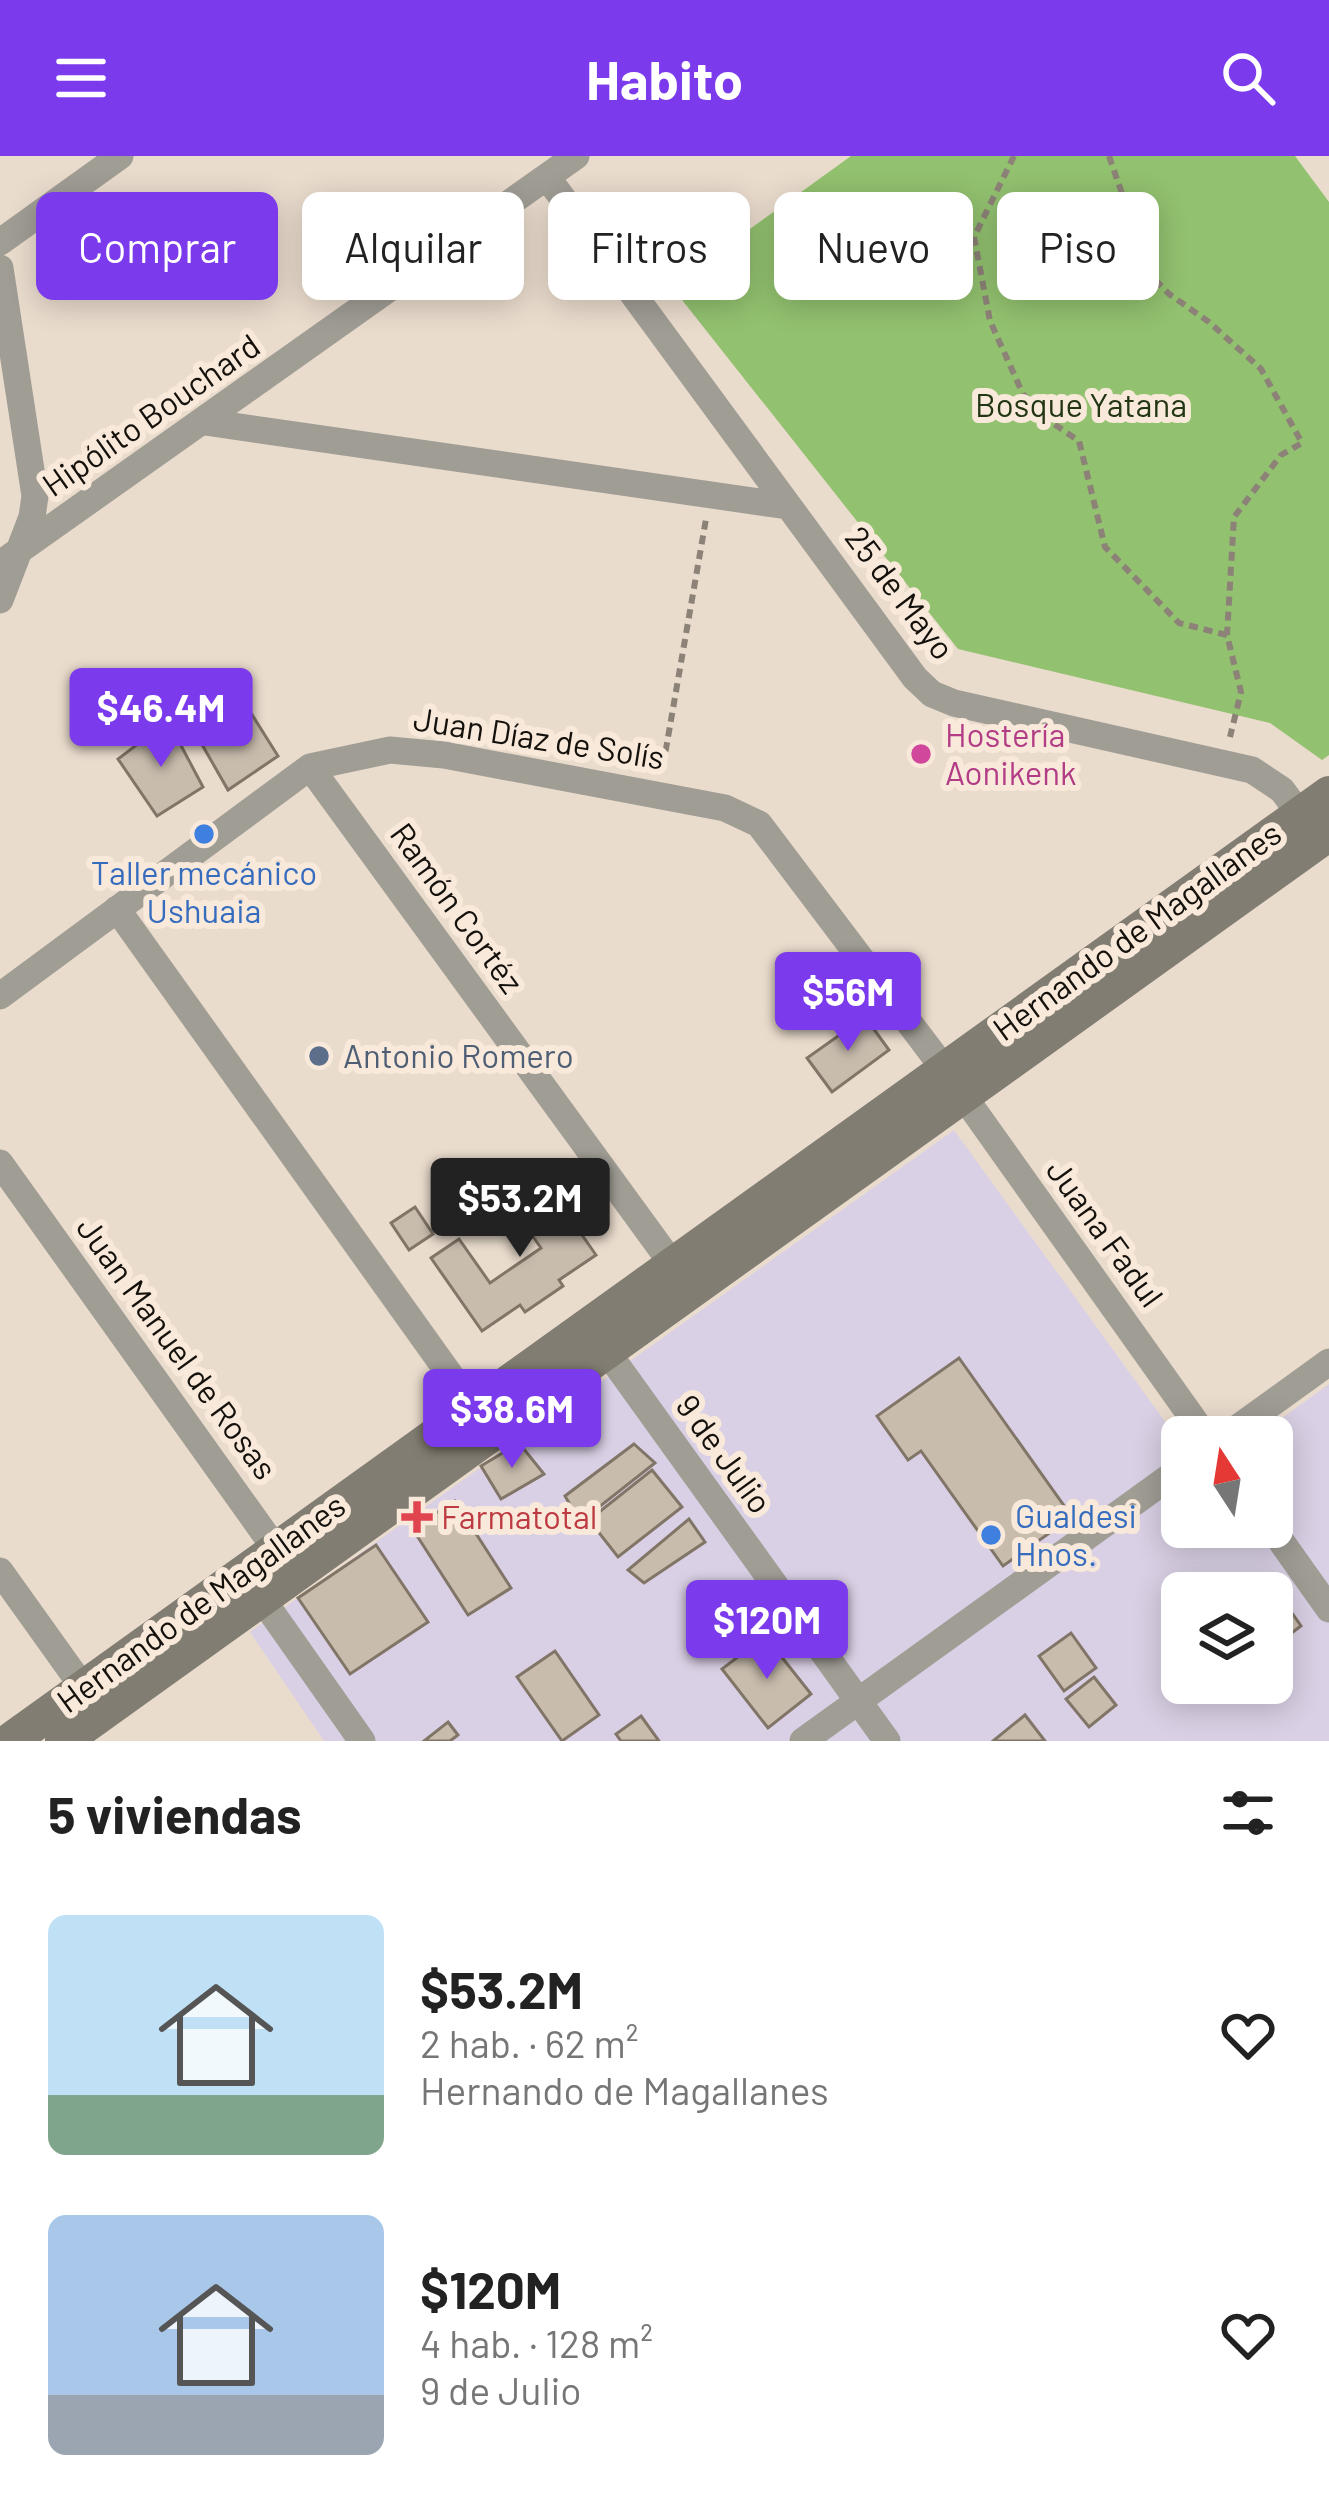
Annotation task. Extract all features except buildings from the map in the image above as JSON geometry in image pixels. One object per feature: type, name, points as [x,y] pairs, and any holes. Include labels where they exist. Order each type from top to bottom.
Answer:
[{"type":"main road","name":"Hernando de Magallanes","points":[[10,1741],[81,1719],[253,1586],[954,1083],[1321,827]]},
{"type":"main road","name":"Hernando de Magallanes","points":[[286,1563],[473,1407],[597,1339],[673,1265],[954,1083]]},
{"type":"street","points":[[0,242],[120,156]]},
{"type":"street","name":"Hipólito Bouchard","points":[[9,557],[576,156]]},
{"type":"street","name":"25 de Mayo","points":[[547,177],[915,678],[932,694],[953,703],[1267,777],[1321,827]]},
{"type":"street","points":[[0,268],[35,496],[9,557],[0,600]]},
{"type":"street","points":[[206,422],[788,506]]},
{"type":"street","name":"Juan Díaz de Solís","points":[[2,989],[310,767],[389,750],[444,755],[725,808],[759,824],[954,1083]]},
{"type":"street","name":"Ramón Cortéz","points":[[310,767],[673,1265]]},
{"type":"street","points":[[117,909],[473,1407]]},
{"type":"street","name":"Juana Fadul","points":[[954,1083],[1192,1416]]},
{"type":"street","name":"Juan Manuel de Rosas","points":[[0,1163],[286,1563]]},
{"type":"street","name":"9 de Julio","points":[[597,1339],[887,1741]]},
{"type":"street","points":[[1254,1416],[1329,1362]]},
{"type":"street","points":[[803,1741],[1161,1483]]},
{"type":"street","points":[[1286,1548],[1329,1609]]},
{"type":"street","points":[[0,1571],[81,1719]]},
{"type":"street","points":[[253,1586],[362,1741]]},
{"type":"path","points":[[1015,156],[974,237],[989,321],[1023,394],[1078,442],[1105,547],[1179,623],[1227,635]]},
{"type":"path","points":[[1108,156],[1127,208],[1138,262],[1169,294],[1261,369],[1302,443],[1281,454],[1234,517],[1227,635],[1240,692],[1223,764]]},
{"type":"path","points":[[658,794],[710,494]]},
{"type":"shaded area","points":[[954,1130],[1161,1416],[1161,1548],[1293,1548],[1293,1416],[1285,1416],[1329,1384],[1329,1741],[324,1741],[250,1632]]},
{"type":"green space","name":"Bosque Yatana","points":[[851,156],[1295,156],[1329,202],[1329,755],[1322,760],[1270,723],[958,649],[682,300],[750,300],[750,229],[774,212],[774,300],[973,300],[973,192],[801,192]]},
{"type":"place","name":"Hostería Aonikenk","points":[[921,754]]},
{"type":"place","name":"Taller mecánico Ushuaia","points":[[204,834]]},
{"type":"place","name":"Antonio Romero","points":[[319,1056]]},
{"type":"place","name":"Farmatotal","points":[[417,1517]]},
{"type":"place","name":"Gualdesi Hnos.","points":[[991,1535]]}]
